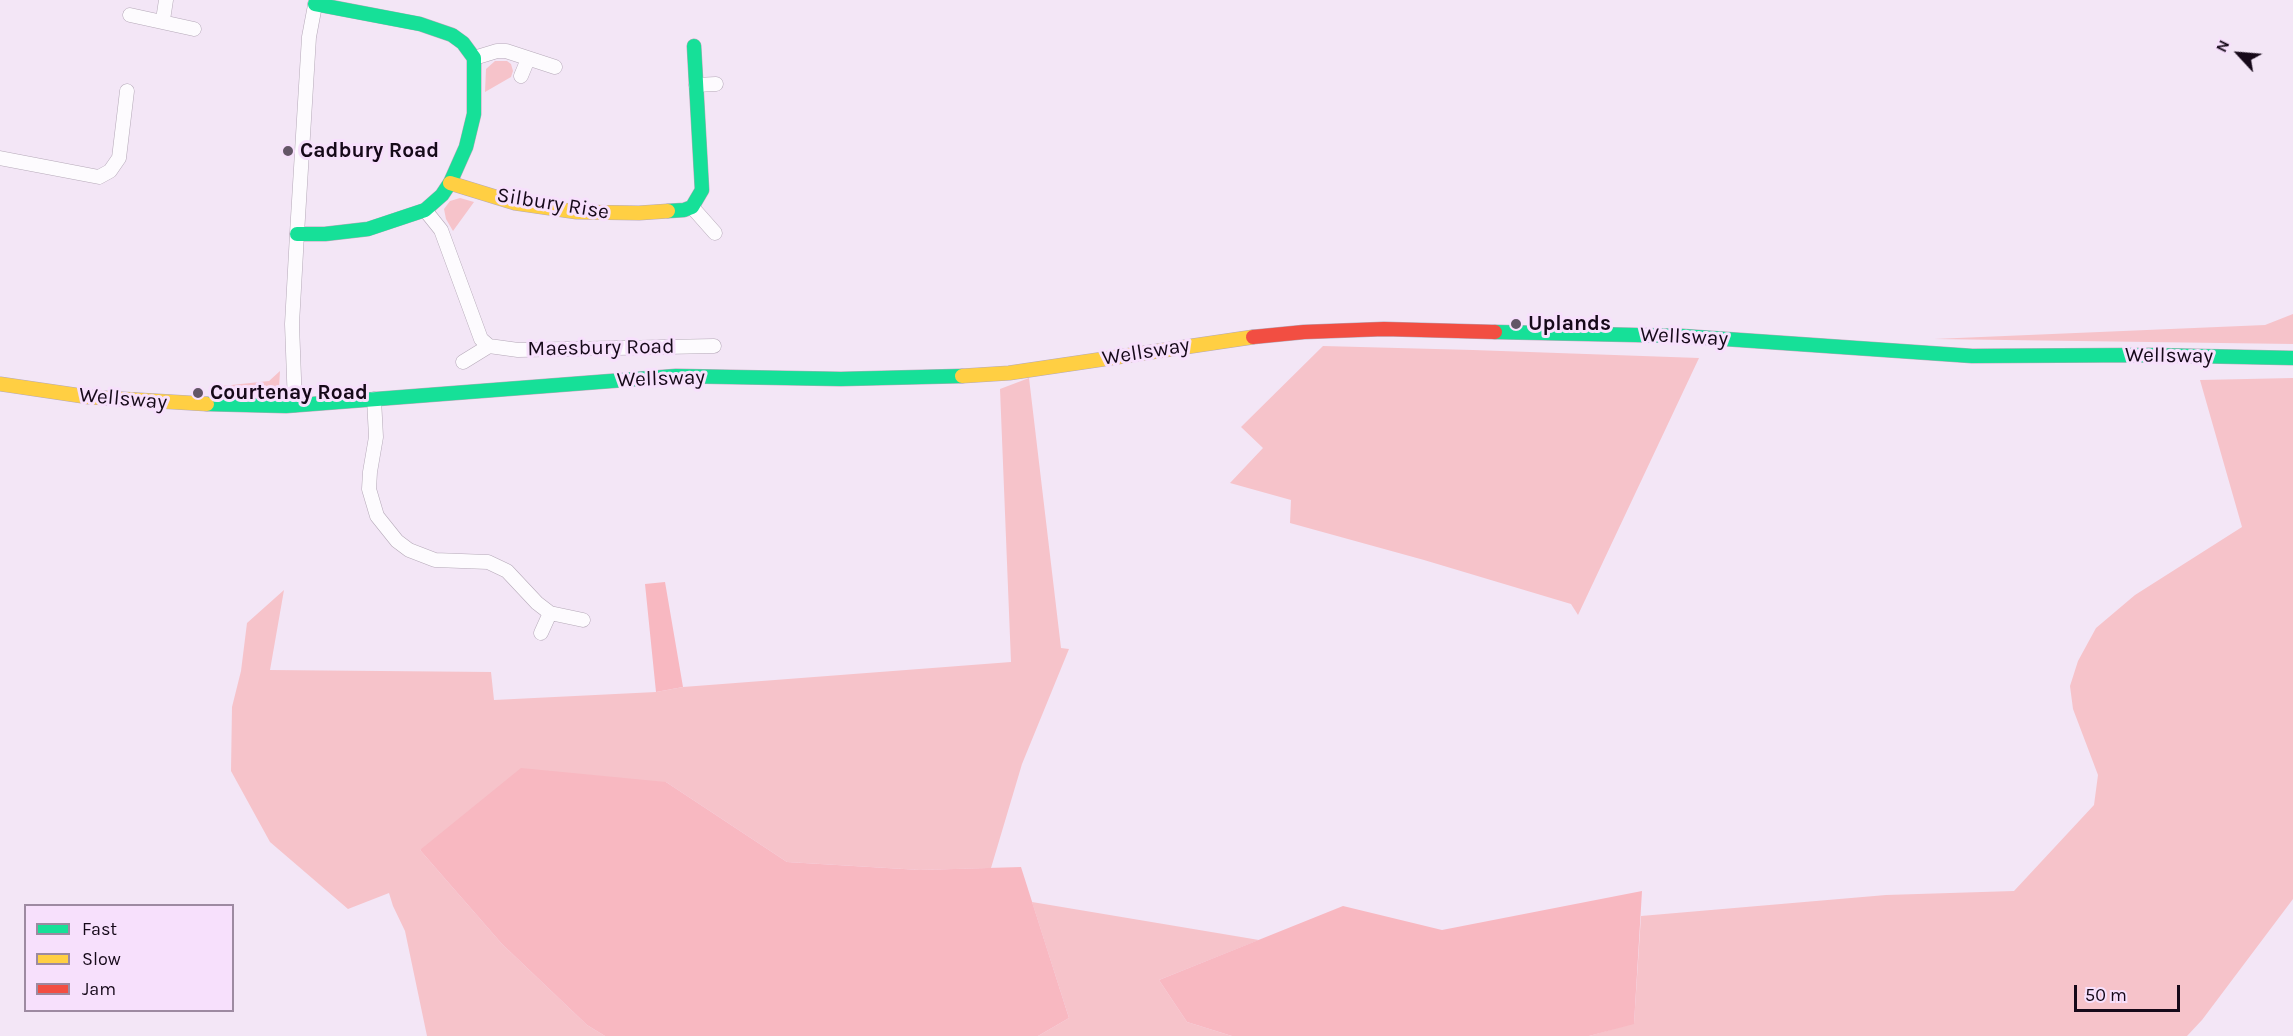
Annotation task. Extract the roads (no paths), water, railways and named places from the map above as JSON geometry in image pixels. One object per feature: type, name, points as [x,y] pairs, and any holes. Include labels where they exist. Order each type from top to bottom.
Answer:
[{"type":"main road","points":[[297,234],[368,230],[425,210],[442,195],[450,183],[466,147],[474,114],[474,58],[463,43],[440,30],[315,2]]},
{"type":"main road","points":[[692,207],[702,190],[694,46]]},
{"type":"main road","name":"Silbury Rise","points":[[450,183],[514,202],[577,212],[639,213],[684,210],[692,207]]},
{"type":"main road","name":"Wellsway","points":[[0,384],[24,389],[184,404],[295,405],[676,376],[936,378],[988,374],[1244,338],[1304,332],[1384,329],[1682,336],[1972,356],[2148,355],[2293,358]]},
{"type":"street","points":[[163,21],[166,0]]},
{"type":"street","points":[[295,405],[292,324],[309,37],[315,2]]},
{"type":"street","points":[[130,15],[194,29]]},
{"type":"street","points":[[474,58],[497,51],[506,51],[555,68]]},
{"type":"street","points":[[521,76],[528,59]]},
{"type":"street","points":[[696,85],[716,84]]},
{"type":"street","points":[[0,158],[99,177],[110,171],[119,158],[127,91]]},
{"type":"street","points":[[692,207],[715,233]]},
{"type":"street","points":[[425,210],[441,230],[481,339],[489,346],[463,362]]},
{"type":"street","name":"Maesbury Road","points":[[489,346],[519,350],[714,346]]},
{"type":"street","points":[[374,399],[376,437],[369,489],[372,505],[384,527],[409,550],[435,560],[479,561],[496,566],[516,579],[537,603],[550,613],[583,620]]},
{"type":"street","points":[[541,633],[550,613]]},
{"type":"place","name":"Cadbury Road","points":[[288,151]]},
{"type":"place","name":"Uplands","points":[[1516,324]]},
{"type":"place","name":"Courtenay Road","points":[[198,393]]}]
